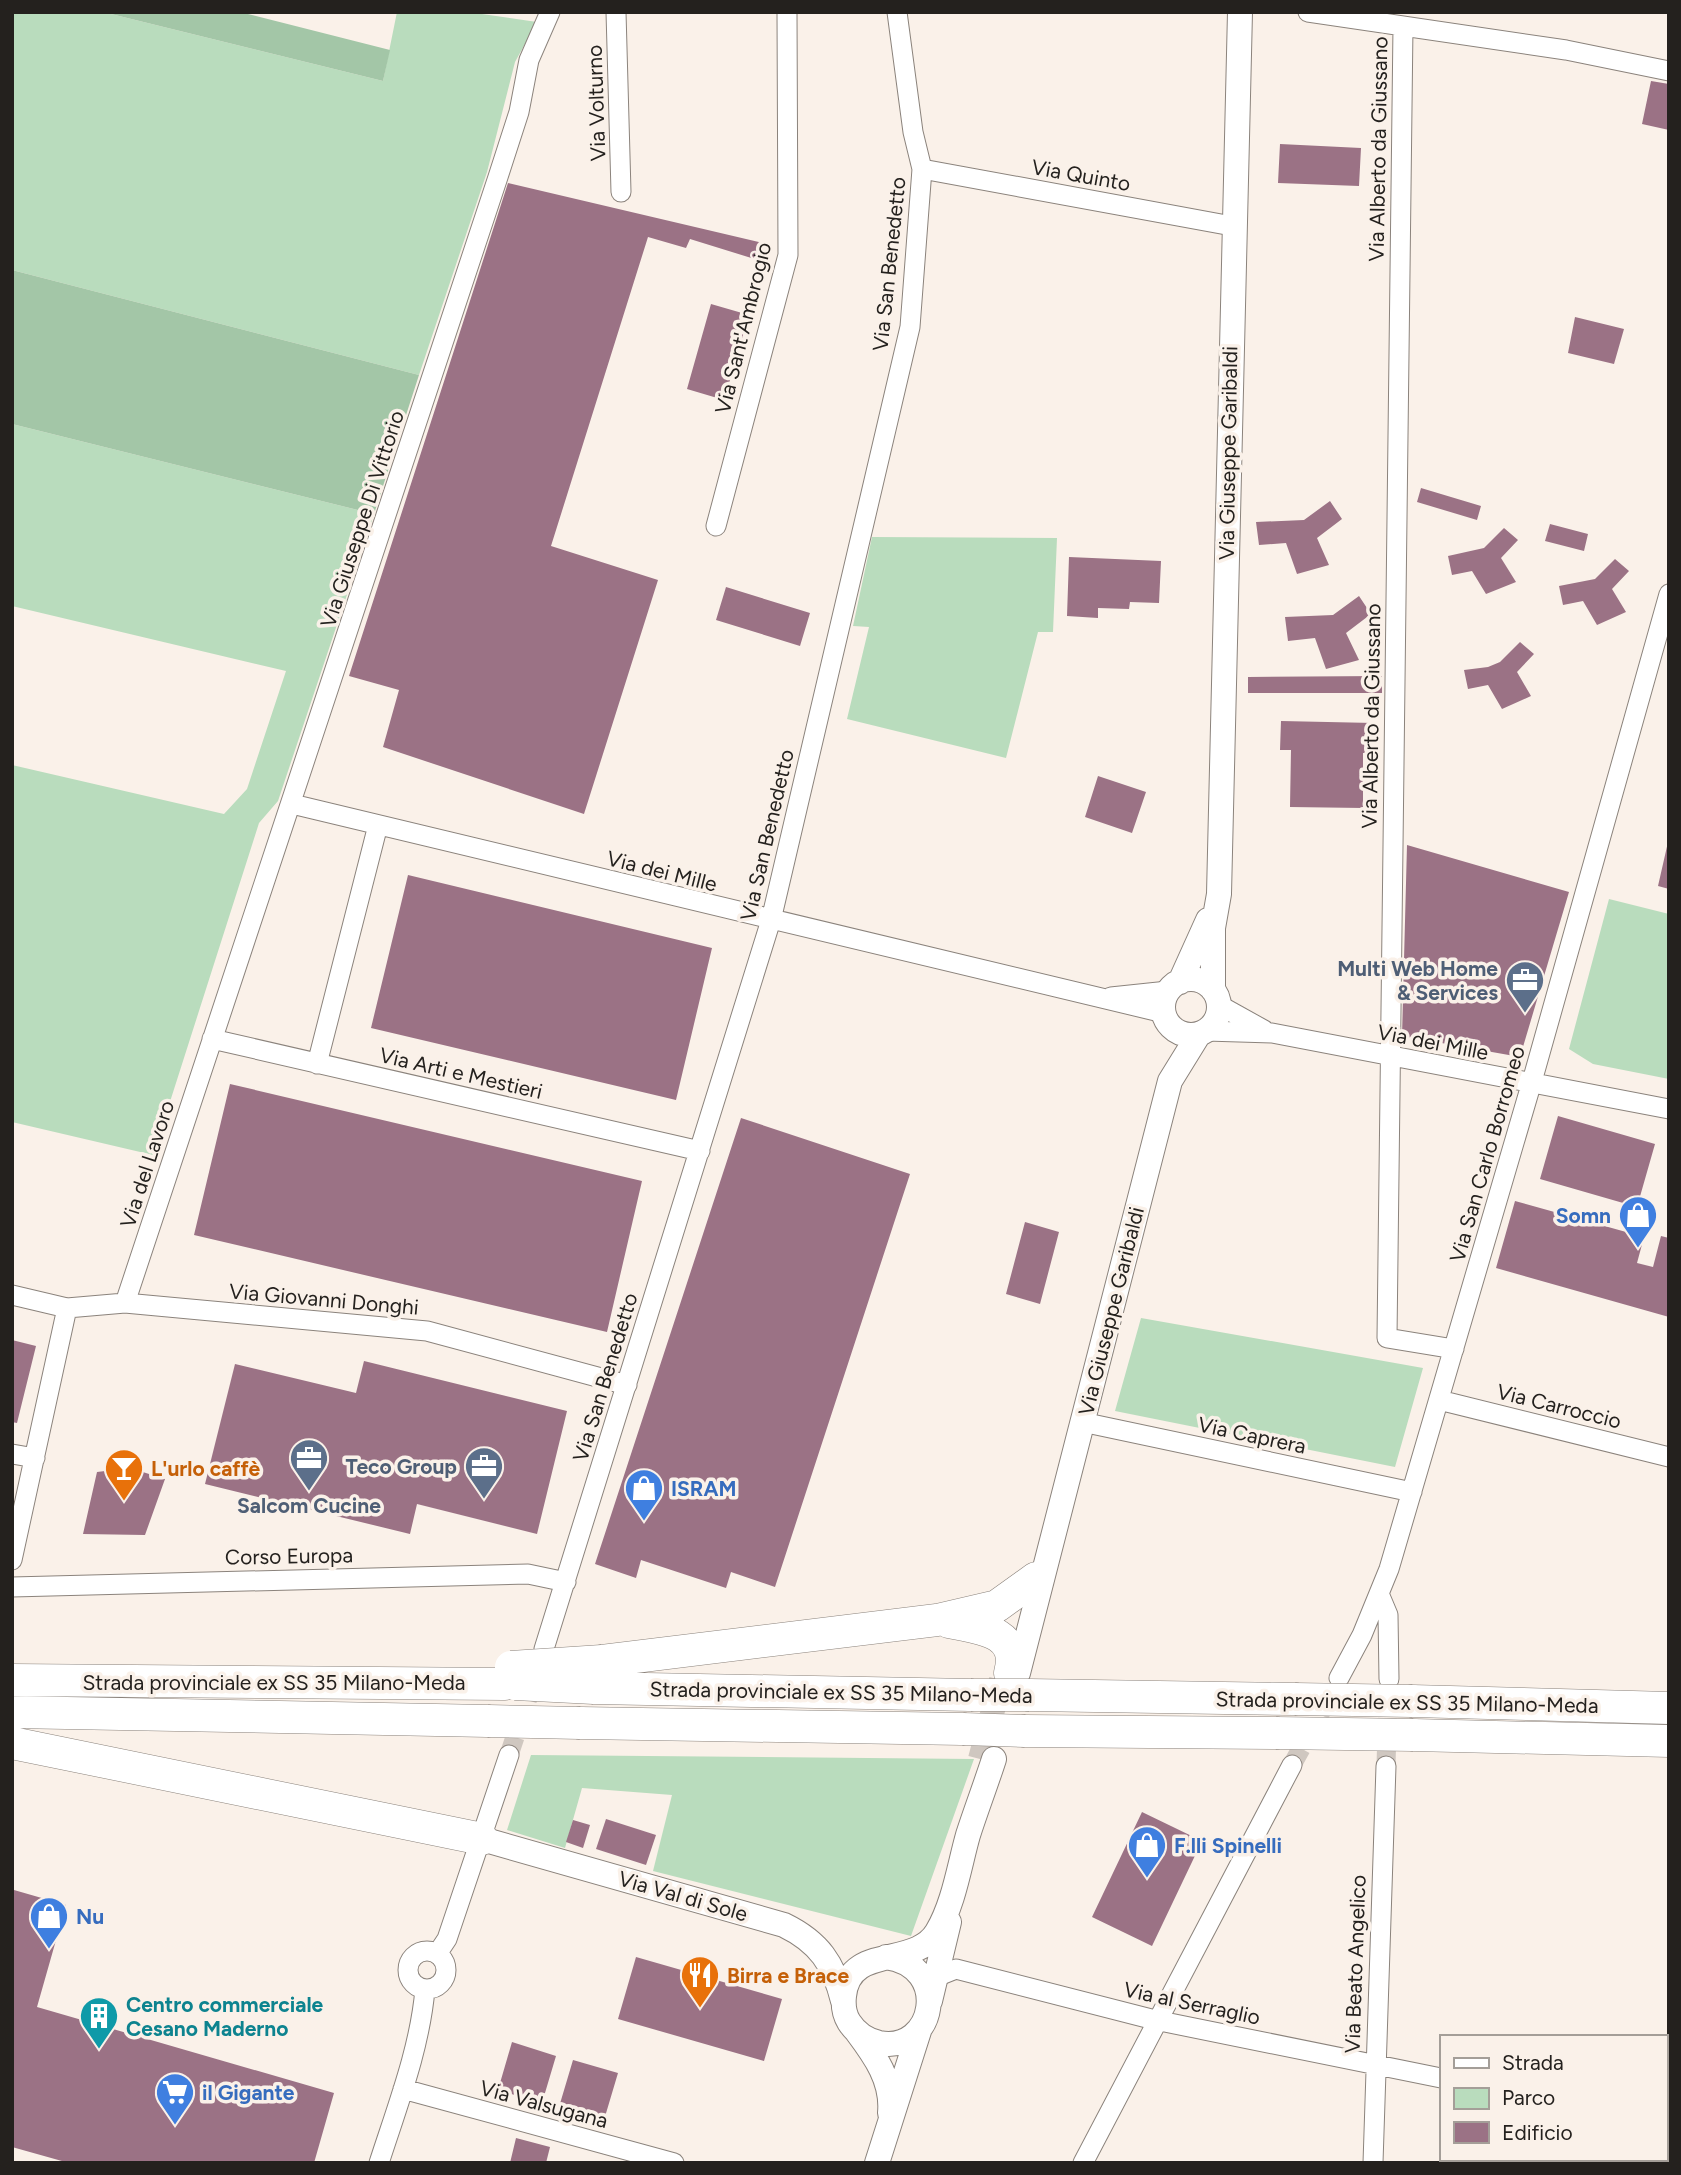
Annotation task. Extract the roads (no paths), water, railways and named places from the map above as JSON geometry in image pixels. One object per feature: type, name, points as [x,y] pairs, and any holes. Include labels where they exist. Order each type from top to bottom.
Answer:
[{"type":"highway","points":[[598,1674],[937,1620],[997,1606],[1022,1591],[1035,1578]]},
{"type":"highway","points":[[937,1620],[985,1629],[1000,1636],[1014,1672]]},
{"type":"highway","name":"Strada provinciale ex SS 35 Milano-Meda","points":[[12,1680],[346,1685],[598,1674],[971,1695],[1014,1672],[1295,1699],[1669,1708]]},
{"type":"highway","name":"Strada provinciale ex SS 35 Milano-Meda","points":[[12,1712],[1669,1741]]},
{"type":"highway","points":[[12,1743],[482,1839]]},
{"type":"street","name":"Via Giuseppe Di Vittorio","points":[[212,1039],[519,112],[529,61],[550,12]]},
{"type":"street","name":"Via Volturno","points":[[616,12],[621,192]]},
{"type":"street","name":"Via Sant'Ambrogio","points":[[716,526],[788,255],[787,12]]},
{"type":"street","name":"Via San Benedetto","points":[[544,1649],[771,920],[910,327],[922,169],[913,132],[897,12]]},
{"type":"street","name":"Via Giuseppe Garibaldi","points":[[1216,997],[1212,952],[1219,894],[1232,226],[1240,12]]},
{"type":"street","points":[[1308,12],[1566,50],[1669,71]]},
{"type":"street","name":"Via Alberto da Giussano","points":[[1403,26],[1387,1338],[1454,1349]]},
{"type":"street","name":"Via Quinto","points":[[922,169],[1232,226]]},
{"type":"street","name":"Via San Carlo Borromeo","points":[[1339,1678],[1380,1596],[1412,1492],[1531,1085],[1669,594]]},
{"type":"street","name":"Via dei Mille","points":[[292,804],[1104,998],[1170,1001]]},
{"type":"street","points":[[317,1064],[377,825]]},
{"type":"street","name":"Via Giuseppe Garibaldi","points":[[1170,1081],[1170,1001],[1219,894]]},
{"type":"street","points":[[1198,979],[1216,997],[1216,1020],[1202,1033],[1180,1033],[1170,1001],[1198,979]]},
{"type":"street","name":"Via dei Mille","points":[[1216,997],[1272,1033]]},
{"type":"street","name":"Via dei Mille","points":[[1202,1033],[1272,1033],[1531,1085],[1669,1109]]},
{"type":"street","name":"Via Giuseppe Garibaldi","points":[[1014,1672],[1083,1422],[1170,1081],[1188,1047],[1202,1033]]},
{"type":"street","name":"Via Arti e Mestieri","points":[[212,1039],[699,1150]]},
{"type":"street","name":"Via del Lavoro","points":[[125,1303],[212,1039]]},
{"type":"street","name":"Via Giovanni Donghi","points":[[12,1295],[67,1308],[125,1303],[427,1331],[626,1385]]},
{"type":"street","points":[[12,1560],[67,1308]]},
{"type":"street","name":"Via Carroccio","points":[[1439,1400],[1669,1457]]},
{"type":"street","name":"Via Caprera","points":[[1083,1422],[1412,1492]]},
{"type":"street","points":[[12,1454],[35,1458]]},
{"type":"street","name":"Via Giuseppe Garibaldi","points":[[1014,1672],[1035,1578],[1049,1540]]},
{"type":"street","name":"Corso Europa","points":[[12,1587],[528,1574],[566,1582]]},
{"type":"street","points":[[1380,1596],[1388,1615],[1389,1679]]},
{"type":"street","points":[[438,1954],[447,1939],[509,1755]]},
{"type":"street","points":[[890,2124],[890,2099],[883,2072],[847,2018],[843,2004],[847,1983],[859,1966],[908,1953],[928,1943],[944,1918],[987,1759]]},
{"type":"street","points":[[1083,2163],[1155,2020],[1292,1765]]},
{"type":"street","name":"Via Beato Angelico","points":[[1373,2163],[1385,1766]]},
{"type":"street","name":"Via Val di Sole","points":[[482,1839],[783,1925],[803,1934],[819,1947],[832,1965],[843,2004]]},
{"type":"street","points":[[877,2163],[930,2001],[947,1937],[951,1897]]},
{"type":"street","points":[[425,1951],[438,1954],[444,1960],[446,1976],[434,1988],[425,1989],[413,1983],[408,1970],[410,1964],[425,1951]]},
{"type":"street","points":[[886,1957],[900,1959],[922,1975],[930,2001]]},
{"type":"street","name":"Via al Serraglio","points":[[936,1977],[956,1969],[1155,2020],[1440,2078]]},
{"type":"street","points":[[379,2163],[403,2089],[423,2013],[425,1989]]},
{"type":"street","points":[[855,2030],[867,2039],[895,2043],[920,2028]]},
{"type":"street","name":"Via Valsugana","points":[[403,2089],[674,2163]]},
{"type":"tunnel","points":[[509,1755],[535,1677]]},
{"type":"tunnel","points":[[980,1759],[1001,1680]]},
{"type":"tunnel","points":[[1386,1766],[1388,1691]]},
{"type":"tunnel","points":[[1292,1765],[1332,1692]]},
{"type":"place","name":"Multi Web Home & Services","points":[[1525,1014]]},
{"type":"place","name":"Somn","points":[[1638,1249]]},
{"type":"place","name":"Salcom Cucine","points":[[309,1492]]},
{"type":"place","name":"Teco Group","points":[[484,1500]]},
{"type":"place","name":"L'urlo caffè","points":[[124,1502]]},
{"type":"place","name":"ISRAM","points":[[644,1522]]},
{"type":"place","name":"F.lli Spinelli","points":[[1147,1879]]},
{"type":"place","name":"Nu","points":[[49,1950]]},
{"type":"place","name":"Birra e Brace","points":[[700,2009]]},
{"type":"place","name":"Centro commerciale Cesano Maderno","points":[[99,2050]]},
{"type":"place","name":"il Gigante","points":[[175,2126]]}]
